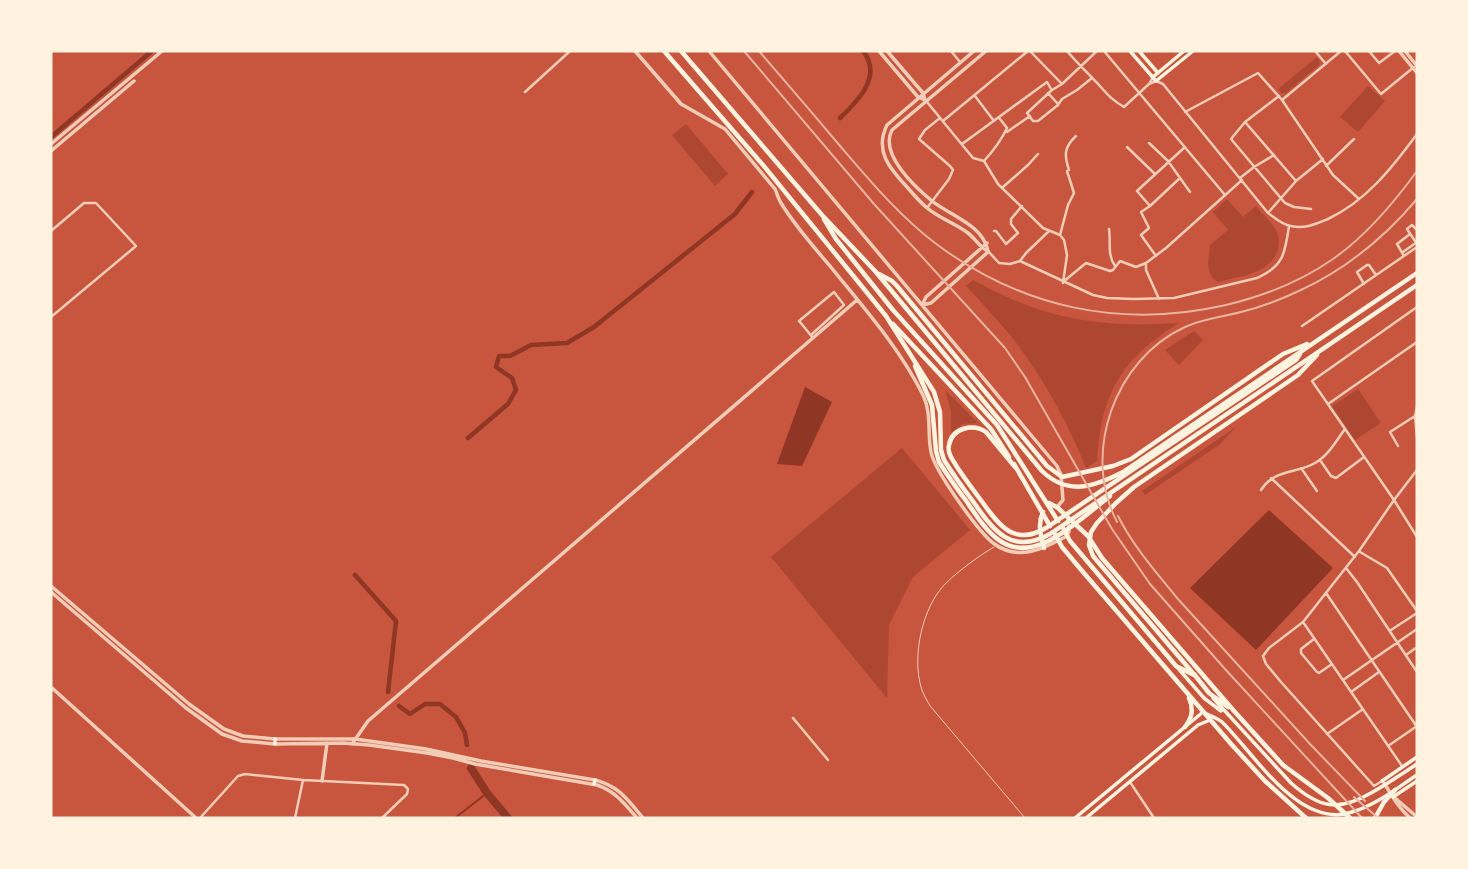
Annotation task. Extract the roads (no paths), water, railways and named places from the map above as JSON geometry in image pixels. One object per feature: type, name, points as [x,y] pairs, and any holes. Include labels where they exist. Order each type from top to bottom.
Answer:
[{"type":"main road","points":[[664,51],[848,267],[886,316],[991,429],[1058,540],[1083,572],[1216,727],[1265,781],[1306,818]]},
{"type":"main road","points":[[681,51],[822,215],[875,271],[1042,471],[1068,487],[1092,485],[1123,472],[1417,273]]},
{"type":"main road","points":[[1130,51],[1155,79],[1184,51]]},
{"type":"main road","points":[[1139,51],[1159,75]]},
{"type":"main road","points":[[1159,75],[1193,51]]},
{"type":"main road","points":[[822,215],[836,239],[893,310],[996,425],[1048,503],[1088,536],[1102,558],[1283,765],[1350,818]]},
{"type":"main road","points":[[875,271],[897,286],[1047,466],[1062,477],[1113,466],[1131,459],[1283,354],[1317,340]]},
{"type":"main road","points":[[886,316],[927,380],[938,403],[944,460],[989,524],[1001,536],[1017,542],[1026,542],[1042,538],[1417,285]]},
{"type":"main road","points":[[1322,349],[1297,375],[1134,487],[1105,513],[1091,532],[1089,545],[1093,556],[1228,716],[1303,794],[1326,805],[1342,806],[1360,799],[1417,764]]},
{"type":"main road","points":[[1015,467],[981,428],[969,427],[956,433],[949,443],[951,457],[1000,526],[1018,535],[1032,534],[1046,528],[1126,476],[1296,360],[1303,350]]},
{"type":"main road","points":[[1055,509],[1067,536],[1207,701],[1228,716]]},
{"type":"main road","points":[[1043,512],[1039,521],[1044,548]]},
{"type":"main road","points":[[1187,657],[1194,675]]},
{"type":"main road","points":[[1176,666],[1194,675]]},
{"type":"main road","points":[[1209,693],[1234,711]]},
{"type":"main road","points":[[1185,727],[1192,713],[1188,694]]},
{"type":"main road","points":[[1075,818],[1203,712]]},
{"type":"main road","points":[[1203,712],[1222,722],[1297,801],[1323,813],[1343,815],[1353,812],[1417,775]]},
{"type":"main road","points":[[1193,720],[1198,725]]},
{"type":"main road","points":[[1086,818],[1198,725],[1210,720],[1222,722]]},
{"type":"main road","points":[[1198,725],[1206,722],[1216,727]]},
{"type":"main road","points":[[1382,781],[1417,757]]},
{"type":"main road","points":[[1394,797],[1417,781]]},
{"type":"main road","points":[[1375,818],[1395,790]]},
{"type":"street","points":[[51,151],[162,51]]},
{"type":"street","points":[[525,92],[570,51]]},
{"type":"street","points":[[635,51],[681,104],[727,127],[775,189],[779,201],[798,228],[892,345],[924,397],[929,414],[931,452],[935,465],[981,530],[996,545],[1027,553],[1067,536],[1068,517]]},
{"type":"street","points":[[709,51],[1059,470],[1063,500],[1055,509],[1043,512]]},
{"type":"street","points":[[879,51],[918,97],[925,100]]},
{"type":"street","points":[[887,51],[973,158],[984,162],[998,184],[1043,228],[1060,235],[1067,255],[1063,282]]},
{"type":"street","points":[[951,51],[961,62]]},
{"type":"street","points":[[974,51],[887,125],[882,134],[885,158],[891,169],[927,208],[970,234],[981,248],[988,251],[999,263],[1020,261],[1049,231]]},
{"type":"street","points":[[986,51],[925,100],[888,136],[892,156],[897,165],[933,202],[974,228],[987,243],[988,251]]},
{"type":"street","points":[[927,208],[953,170],[919,139],[925,130],[975,95],[1029,51],[1062,84]]},
{"type":"street","points":[[1067,51],[1111,99],[1124,107],[1155,79],[1163,85],[1268,213],[1289,226],[1312,226],[1339,214],[1359,200],[1380,180],[1417,134]]},
{"type":"street","points":[[1092,78],[1036,122],[1027,113],[1081,68],[1097,51]]},
{"type":"street","points":[[1104,51],[1224,195]]},
{"type":"street","points":[[1315,51],[1326,64]]},
{"type":"street","points":[[1282,100],[1343,51],[1381,94],[1416,66]]},
{"type":"street","points":[[1369,51],[1379,64],[1397,51],[1416,66]]},
{"type":"street","points":[[1405,51],[1416,66],[1417,73]]},
{"type":"street","points":[[1185,112],[1258,73],[1282,100],[1333,175],[1359,200]]},
{"type":"street","points":[[1159,75],[1163,85]]},
{"type":"street","points":[[51,144],[134,81]]},
{"type":"street","points":[[962,144],[1047,82],[1058,105]]},
{"type":"street","points":[[975,95],[994,121]]},
{"type":"street","points":[[1279,96],[1245,122],[1231,139],[1280,199],[1294,207],[1311,209]]},
{"type":"street","points":[[1004,134],[1030,116]]},
{"type":"street","points":[[984,162],[998,146],[1007,128],[999,118]]},
{"type":"street","points":[[1245,122],[1296,181]]},
{"type":"street","points":[[1060,235],[1073,193],[1065,154],[1069,142],[1076,136]]},
{"type":"street","points":[[1326,166],[1354,139]]},
{"type":"street","points":[[1149,143],[1168,162],[1190,191]]},
{"type":"street","points":[[1127,147],[1155,174]]},
{"type":"street","points":[[1150,206],[1137,191],[1185,147]]},
{"type":"street","points":[[1003,187],[1038,154]]},
{"type":"street","points":[[1063,282],[1086,263],[1110,271],[1119,261],[1136,267],[1146,263],[1254,167],[1273,155]]},
{"type":"street","points":[[1268,213],[1296,181],[1323,159]]},
{"type":"street","points":[[1156,256],[1141,235],[1149,228],[1141,212],[1181,178]]},
{"type":"street","points":[[51,231],[84,203],[91,202],[96,203],[136,246],[51,317]]},
{"type":"street","points":[[994,231],[1006,244],[1016,236],[1018,233],[1010,219],[1021,206]]},
{"type":"street","points":[[1302,326],[1417,244],[1407,229],[1412,225],[1417,226]]},
{"type":"street","points":[[1020,261],[1093,295],[1107,298],[1159,299],[1266,274],[1281,261],[1286,250],[1289,226]]},
{"type":"street","points":[[1109,229],[1110,257],[1115,266]]},
{"type":"street","points":[[1403,254],[1397,243],[1410,234]]},
{"type":"street","points":[[922,305],[926,297],[987,243]]},
{"type":"street","points":[[922,305],[931,303],[988,251]]},
{"type":"street","points":[[1146,263],[1146,270],[1159,299]]},
{"type":"street","points":[[1364,284],[1357,272],[1369,265],[1376,275]]},
{"type":"street","points":[[834,292],[844,305],[812,336],[799,321],[834,292]]},
{"type":"street","points":[[352,744],[368,721],[857,300]]},
{"type":"street","points":[[1417,307],[1312,381],[1417,537]]},
{"type":"street","points":[[1328,404],[1417,342]]},
{"type":"street","points":[[1417,407],[1417,438]]},
{"type":"street","points":[[1398,446],[1390,432],[1415,416]]},
{"type":"street","points":[[1261,490],[1270,478],[1320,460],[1345,429]]},
{"type":"street","points":[[1320,460],[1331,476],[1336,478],[1364,457]]},
{"type":"street","points":[[1301,468],[1317,491]]},
{"type":"street","points":[[1417,470],[1359,551],[1303,622],[1269,648],[1264,656],[1264,660],[1281,682],[1374,786],[1382,781],[1394,797],[1417,817]]},
{"type":"street","points":[[1270,478],[1354,557]]},
{"type":"street","points":[[1359,551],[1387,568],[1417,612],[1390,631]]},
{"type":"street","points":[[1346,568],[1417,672]]},
{"type":"street","points":[[51,586],[189,704],[224,729],[243,736],[275,741],[352,744],[427,753],[475,764],[607,783],[615,787],[643,818]]},
{"type":"street","points":[[51,592],[186,708],[222,734],[242,741],[355,739],[426,749],[594,782],[615,793],[637,818]]},
{"type":"street","points":[[1326,593],[1417,726],[1388,746]]},
{"type":"street","points":[[1303,622],[1403,767]]},
{"type":"street","points":[[1343,680],[1417,629]]},
{"type":"street","points":[[1315,639],[1301,649],[1301,653],[1319,673],[1332,664]]},
{"type":"street","points":[[1406,655],[1417,647]]},
{"type":"street","points":[[1351,692],[1379,672]]},
{"type":"street","points":[[51,687],[198,818],[238,776],[244,774],[404,785],[408,789],[407,794],[382,818]]},
{"type":"street","points":[[1327,734],[1363,709]]},
{"type":"street","points":[[793,718],[828,760]]},
{"type":"street","points":[[322,781],[327,743]]},
{"type":"street","points":[[295,818],[303,780]]},
{"type":"street","points":[[1130,782],[1154,818]]},
{"type":"street","points":[[1394,797],[1397,806],[1410,818]]},
{"type":"street","points":[[1088,808],[1092,813]]},
{"type":"lane","points":[[996,545],[944,585],[935,599],[922,629],[918,672],[924,696],[931,707],[1025,818]]},
{"type":"waterway","points":[[51,137],[152,51]]},
{"type":"waterway","points":[[840,118],[866,88],[870,70],[863,51]]},
{"type":"waterway","points":[[468,438],[508,404],[516,390],[512,378],[496,367],[499,356],[510,356],[531,345],[567,343],[594,327],[735,214],[752,192]]},
{"type":"waterway","points":[[355,575],[396,621],[388,692]]},
{"type":"waterway","points":[[399,706],[410,714],[425,704],[440,704],[456,717],[465,733],[467,745]]},
{"type":"waterway","points":[[471,768],[508,818]]},
{"type":"waterway","points":[[455,818],[487,793]]},
{"type":"railway","points":[[744,51],[874,204],[1005,348],[1025,377],[1112,529],[1150,584],[1362,818]]},
{"type":"railway","points":[[759,51],[870,181],[921,232],[968,265],[1002,283],[1037,298],[1073,307],[1148,315],[1226,305],[1268,293],[1308,275],[1345,250],[1389,207],[1417,171]]},
{"type":"railway","points":[[1117,522],[1107,495],[1103,467],[1104,438],[1111,411],[1123,385],[1140,361],[1161,342],[1185,327],[1249,310],[1318,282],[1378,239],[1417,199]]},
{"type":"railway","points":[[1118,516],[1153,569],[1177,598],[1365,801]]},
{"type":"railway","points":[[1354,797],[1378,818]]}]
